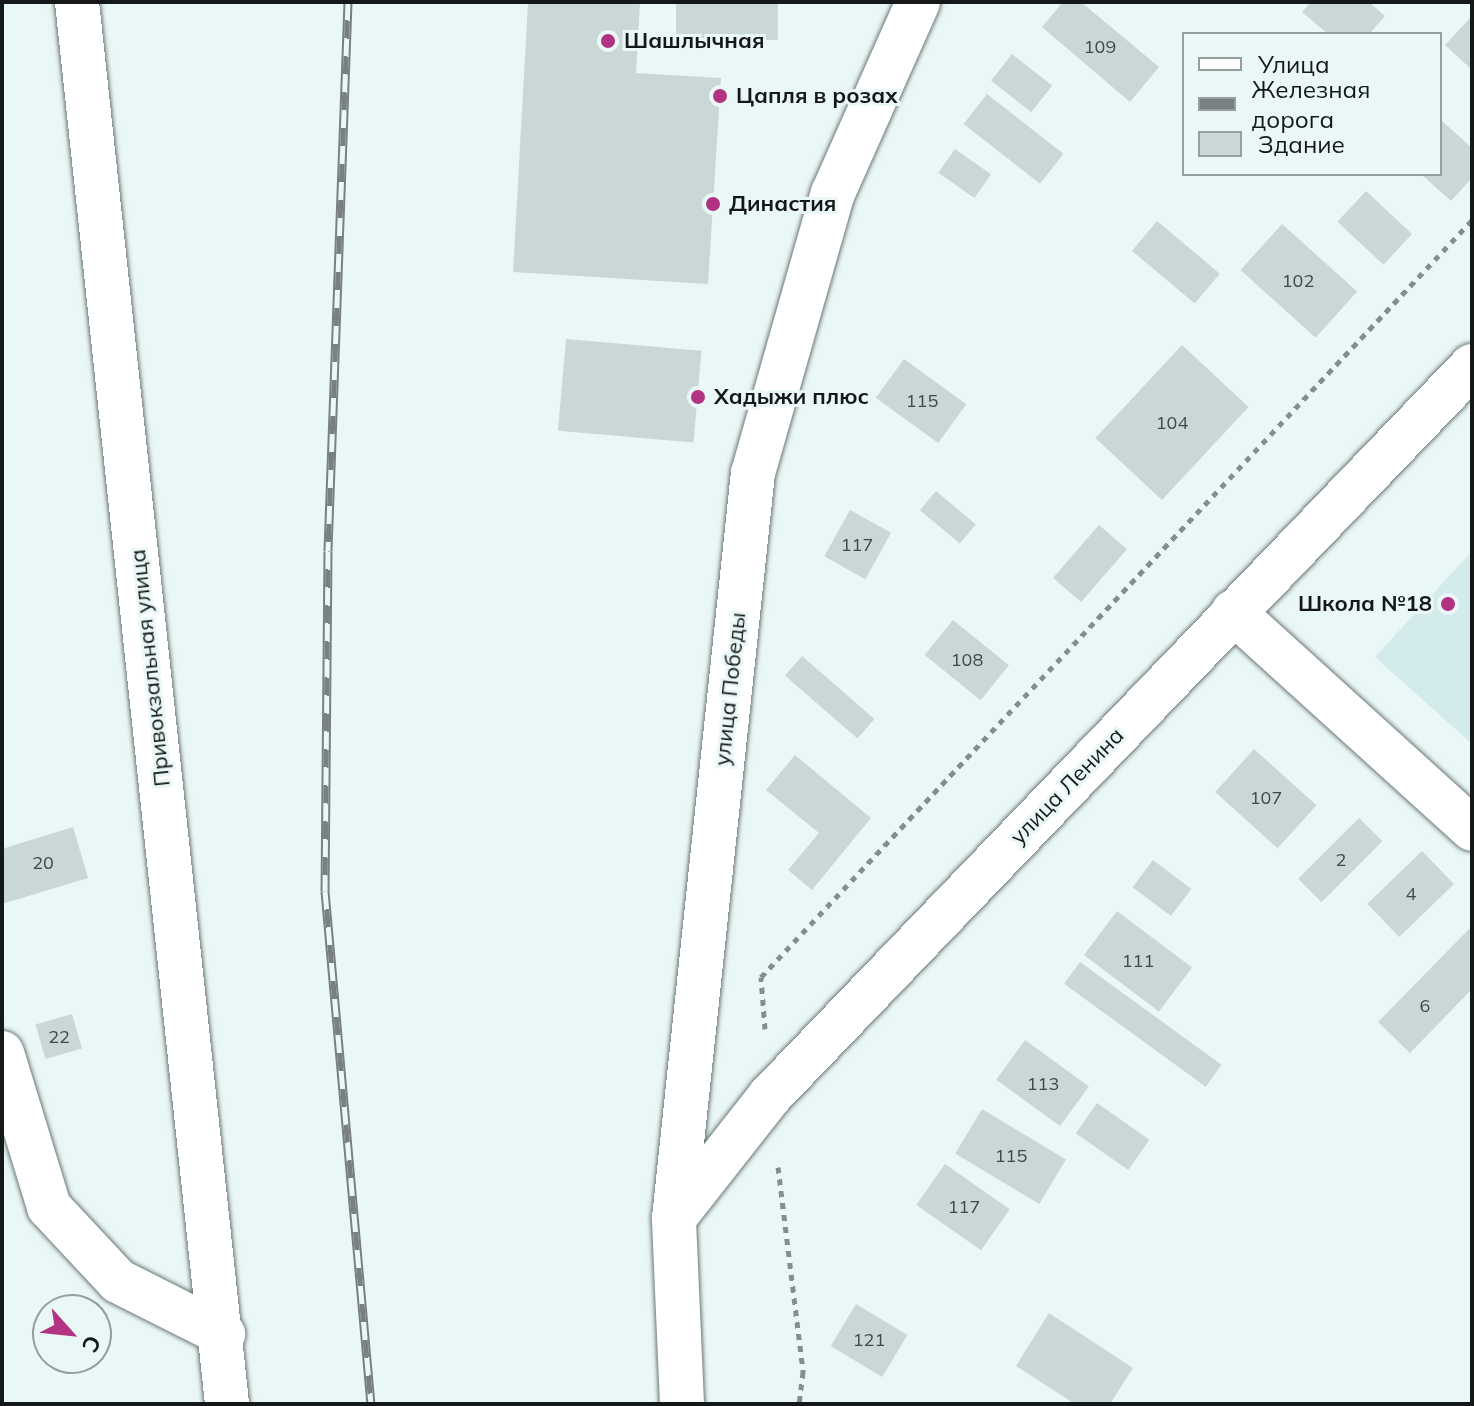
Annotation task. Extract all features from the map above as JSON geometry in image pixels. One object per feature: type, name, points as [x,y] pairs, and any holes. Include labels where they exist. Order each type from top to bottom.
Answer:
[{"type":"street","name":"Привокзальная улица","points":[[77,2],[223,1334],[227,1404]]},
{"type":"street","name":"улица Победы","points":[[682,1404],[674,1218],[753,473],[833,193],[918,2]]},
{"type":"street","name":"улица Ленина","points":[[674,1218],[770,1096],[1472,366]]},
{"type":"street","points":[[1233,612],[1472,829]]},
{"type":"street","points":[[2,1053],[49,1207],[118,1281],[223,1334]]},
{"type":"path","points":[[799,1404],[803,1372],[770,1096],[761,977],[1472,220]]},
{"type":"shaded area","name":"Школа №18","points":[[1472,551],[1472,744],[1375,657]]},
{"type":"building","points":[[528,2],[640,2],[636,73],[721,78],[708,284],[513,272]]},
{"type":"building","points":[[676,2],[778,2],[778,40],[676,40]]},
{"type":"building","points":[[1063,2],[1081,2],[1159,67],[1130,102],[1042,27]]},
{"type":"building","points":[[1311,2],[1369,2],[1385,16],[1371,32],[1326,32],[1302,12]]},
{"type":"building","points":[[1472,16],[1472,70],[1445,45]]},
{"type":"building","points":[[1012,54],[1052,85],[1031,112],[991,81]]},
{"type":"building","points":[[987,94],[1063,154],[1040,184],[964,124]]},
{"type":"building","points":[[1442,121],[1472,148],[1472,178],[1451,201],[1423,176],[1442,176]]},
{"type":"building","points":[[955,149],[991,174],[974,198],[938,173]]},
{"type":"building","points":[[1366,191],[1412,234],[1383,265],[1337,222]]},
{"type":"building","points":[[1157,221],[1220,274],[1195,304],[1132,251]]},
{"type":"building","points":[[1282,224],[1357,292],[1316,338],[1241,270]]},
{"type":"building","points":[[566,339],[701,351],[693,443],[558,431]]},
{"type":"building","points":[[1182,345],[1249,407],[1162,500],[1095,438]]},
{"type":"building","points":[[904,359],[966,404],[938,443],[876,398]]},
{"type":"building","points":[[936,491],[976,524],[960,544],[920,510]]},
{"type":"building","points":[[850,510],[891,533],[865,579],[824,556]]},
{"type":"building","points":[[1099,525],[1127,549],[1081,602],[1053,578]]},
{"type":"building","points":[[953,620],[1009,665],[981,700],[925,655]]},
{"type":"building","points":[[802,656],[874,719],[857,739],[785,676]]},
{"type":"building","points":[[1254,749],[1316,805],[1278,848],[1215,792]]},
{"type":"building","points":[[795,755],[871,818],[812,890],[788,870],[819,833],[766,790]]},
{"type":"building","points":[[1359,818],[1382,841],[1322,902],[1298,879]]},
{"type":"building","points":[[73,827],[88,878],[2,904],[2,849]]},
{"type":"building","points":[[1422,851],[1454,884],[1399,937],[1367,904]]},
{"type":"building","points":[[1153,860],[1191,889],[1171,916],[1133,887]]},
{"type":"building","points":[[1117,911],[1192,968],[1159,1011],[1084,955]]},
{"type":"building","points":[[1472,926],[1472,989],[1410,1053],[1378,1022]]},
{"type":"building","points":[[1080,962],[1222,1065],[1206,1087],[1064,984]]},
{"type":"building","points":[[72,1014],[82,1049],[45,1059],[35,1024]]},
{"type":"building","points":[[1025,1040],[1089,1086],[1060,1126],[996,1080]]},
{"type":"building","points":[[1097,1103],[1149,1140],[1128,1170],[1076,1133]]},
{"type":"building","points":[[982,1109],[1066,1159],[1039,1204],[955,1154]]},
{"type":"building","points":[[945,1164],[1010,1209],[981,1250],[916,1205]]},
{"type":"building","points":[[856,1304],[907,1335],[882,1377],[831,1346]]},
{"type":"building","points":[[1049,1313],[1133,1368],[1110,1404],[1075,1404],[1016,1366]]},
{"type":"railway","points":[[348,2],[328,551],[325,891],[371,1404]]},
{"type":"place","name":"Шашлычная","points":[[608,41]]},
{"type":"place","name":"Цапля в розах","points":[[720,96]]},
{"type":"place","name":"Династия","points":[[713,204]]},
{"type":"place","name":"Хадыжи плюс","points":[[698,397]]},
{"type":"place","name":"Школа №18","points":[[1448,604]]}]
